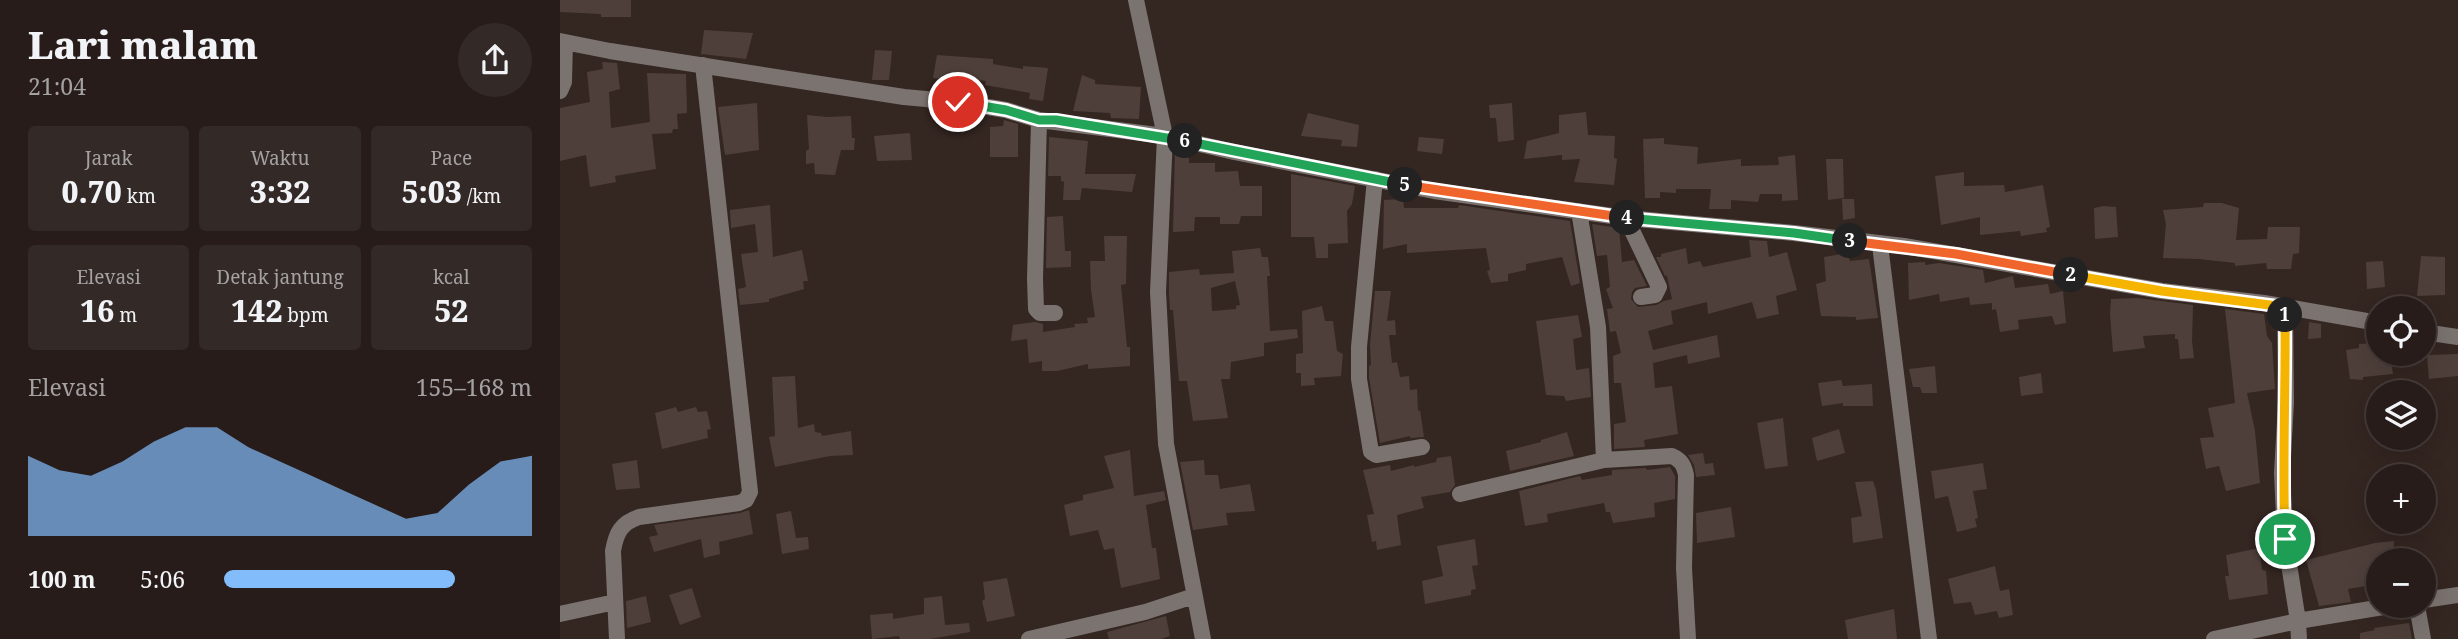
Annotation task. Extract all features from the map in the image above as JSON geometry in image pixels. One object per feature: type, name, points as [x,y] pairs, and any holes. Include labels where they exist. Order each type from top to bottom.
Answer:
[{"type":"street","points":[[1136,0],[1165,136],[1158,292],[1166,444],[1203,639]]},
{"type":"street","points":[[560,91],[564,82],[562,42],[904,97],[982,106],[1039,120],[1165,136],[1434,191],[1626,218],[1794,233],[1956,254],[2162,291],[2366,321]]},
{"type":"street","points":[[617,639],[613,551],[615,537],[620,528],[639,517],[739,503],[746,500],[750,492],[703,65]]},
{"type":"street","points":[[1039,120],[1036,309],[1040,313],[1055,313]]},
{"type":"street","points":[[1375,178],[1359,347],[1359,379],[1366,426],[1371,452],[1376,455],[1422,447]]},
{"type":"street","points":[[1578,211],[1598,327],[1604,460]]},
{"type":"street","points":[[1626,218],[1659,288],[1655,295],[1641,297]]},
{"type":"street","points":[[1880,245],[1929,639]]},
{"type":"street","points":[[2285,307],[2283,499],[2285,539],[2299,639]]},
{"type":"street","points":[[2436,334],[2458,337]]},
{"type":"street","points":[[1460,494],[1604,460],[1672,456],[1679,459],[1686,475],[1684,568],[1688,639]]},
{"type":"street","points":[[2436,598],[2458,595]]},
{"type":"street","points":[[1030,639],[1145,612],[1194,596]]},
{"type":"street","points":[[560,614],[615,602]]},
{"type":"street","points":[[2214,639],[2366,610]]},
{"type":"street","points":[[2419,618],[2423,639]]},
{"type":"building","points":[[560,0],[631,0],[631,17],[601,17],[601,14],[560,12]]},
{"type":"building","points":[[704,30],[753,33],[746,59],[701,54]]},
{"type":"building","points":[[875,50],[892,51],[889,80],[872,80]]},
{"type":"building","points":[[937,55],[993,59],[993,64],[1023,69],[1023,66],[1048,68],[1043,101],[1029,99],[1030,93],[985,85],[986,81],[960,78],[959,82],[933,78]]},
{"type":"building","points":[[602,62],[617,63],[620,89],[609,92],[611,128],[650,122],[647,73],[686,74],[687,113],[677,114],[678,129],[673,129],[672,133],[652,134],[656,169],[615,176],[616,182],[590,187],[586,155],[560,161],[560,108],[590,102],[587,72],[603,69]]},
{"type":"building","points":[[1082,75],[1095,80],[1095,84],[1141,87],[1139,119],[1111,118],[1110,113],[1073,111]]},
{"type":"building","points":[[757,103],[759,150],[725,155],[718,107]]},
{"type":"building","points":[[1512,103],[1514,140],[1498,142],[1496,118],[1490,118],[1489,105]]},
{"type":"building","points":[[1586,112],[1588,135],[1615,136],[1614,158],[1617,159],[1614,185],[1574,182],[1580,159],[1562,160],[1562,155],[1524,159],[1527,141],[1559,133],[1559,115]]},
{"type":"building","points":[[1308,113],[1359,125],[1357,147],[1341,146],[1342,140],[1301,136]]},
{"type":"building","points":[[807,115],[851,116],[854,150],[841,150],[835,175],[815,174],[814,163],[806,164],[806,151],[809,149]]},
{"type":"building","points":[[1004,120],[1018,124],[1018,157],[990,157],[990,127],[1003,126]]},
{"type":"building","points":[[910,133],[912,160],[877,161],[874,136]]},
{"type":"building","points":[[1049,137],[1088,141],[1085,174],[1136,174],[1132,192],[1082,188],[1080,200],[1063,200],[1064,182],[1061,181],[1061,176],[1048,176]]},
{"type":"building","points":[[1419,137],[1444,139],[1442,154],[1417,151]]},
{"type":"building","points":[[1664,138],[1664,144],[1698,147],[1697,164],[1741,159],[1741,166],[1779,165],[1778,157],[1795,155],[1798,200],[1782,201],[1782,194],[1760,194],[1758,202],[1731,200],[1731,209],[1709,209],[1711,189],[1676,189],[1676,193],[1660,192],[1660,198],[1645,198],[1643,139]]},
{"type":"building","points":[[1175,149],[1189,152],[1189,163],[1215,163],[1215,172],[1238,171],[1240,186],[1262,186],[1262,216],[1241,216],[1239,224],[1220,224],[1220,217],[1195,217],[1194,231],[1173,232]]},
{"type":"building","points":[[1826,159],[1843,159],[1844,198],[1828,200]]},
{"type":"building","points":[[1964,172],[1964,186],[2004,185],[2005,192],[2043,185],[2050,227],[2046,228],[2047,232],[2021,236],[2020,231],[1980,235],[1980,217],[1941,225],[1935,176]]},
{"type":"building","points":[[1291,174],[1355,186],[1352,204],[1347,211],[1348,243],[1328,244],[1328,258],[1316,258],[1314,237],[1291,237]]},
{"type":"building","points":[[1403,199],[1404,208],[1458,208],[1459,205],[1570,221],[1580,283],[1571,286],[1562,257],[1526,264],[1526,270],[1508,274],[1508,281],[1491,283],[1487,271],[1490,270],[1486,248],[1407,253],[1407,244],[1383,249],[1384,200]]},
{"type":"building","points":[[1842,199],[1854,199],[1855,218],[1843,220]]},
{"type":"building","points":[[2204,203],[2222,203],[2239,208],[2236,240],[2267,239],[2268,227],[2300,227],[2299,253],[2293,254],[2291,269],[2267,269],[2266,263],[2235,266],[2235,263],[2199,259],[2163,258],[2166,224],[2163,210],[2203,207]]},
{"type":"building","points":[[770,205],[773,257],[802,250],[808,281],[803,281],[804,289],[769,299],[769,302],[740,305],[738,289],[746,287],[741,254],[758,252],[755,224],[731,228],[730,210]]},
{"type":"building","points":[[2116,207],[2118,237],[2095,239],[2094,208]]},
{"type":"building","points":[[1063,216],[1065,251],[1071,251],[1071,267],[1046,268],[1047,217]]},
{"type":"building","points":[[1592,224],[1619,228],[1622,262],[1634,260],[1647,286],[1635,288],[1632,292],[1631,299],[1638,307],[1656,305],[1672,299],[1667,276],[1656,257],[1686,248],[1688,264],[1700,261],[1703,267],[1751,257],[1749,240],[1767,241],[1769,257],[1787,252],[1797,290],[1776,296],[1779,314],[1757,319],[1752,302],[1708,314],[1707,302],[1671,311],[1673,324],[1648,331],[1653,350],[1717,335],[1720,357],[1688,364],[1687,355],[1653,363],[1655,388],[1672,386],[1678,434],[1644,440],[1645,447],[1614,449],[1614,424],[1626,422],[1621,383],[1614,383],[1613,356],[1621,353],[1616,331],[1610,332],[1607,309],[1613,308],[1606,289],[1610,287],[1607,255],[1597,256]]},
{"type":"building","points":[[1104,236],[1127,236],[1126,284],[1121,285],[1130,366],[1088,369],[1088,364],[1057,371],[1042,371],[1042,361],[1029,363],[1027,339],[1011,341],[1013,325],[1035,322],[1043,324],[1043,332],[1075,327],[1074,324],[1088,323],[1087,318],[1095,317],[1090,261],[1105,261]]},
{"type":"building","points":[[1260,248],[1262,257],[1268,257],[1270,331],[1297,329],[1298,338],[1264,343],[1264,356],[1231,362],[1230,379],[1221,379],[1228,418],[1193,421],[1187,381],[1179,381],[1173,310],[1170,310],[1169,272],[1199,269],[1200,275],[1234,273],[1232,251]],"holes":[[[1235,281],[1240,305],[1236,306],[1236,309],[1212,311],[1211,288]]]},
{"type":"building","points":[[1847,253],[1850,261],[1869,259],[1878,318],[1856,320],[1856,317],[1821,316],[1816,284],[1826,281],[1824,257]]},
{"type":"building","points":[[2421,256],[2445,257],[2445,295],[2417,296]]},
{"type":"building","points":[[2383,261],[2385,287],[2367,289],[2366,262]]},
{"type":"building","points":[[1925,262],[1925,265],[1939,263],[1983,270],[1985,283],[2013,276],[2015,288],[2048,284],[2050,294],[2063,291],[2066,323],[2055,325],[2052,316],[2018,320],[2019,329],[2000,332],[1996,309],[1992,310],[1992,303],[1970,305],[1969,297],[1940,302],[1939,294],[1909,300],[1908,263]]},
{"type":"building","points":[[1375,291],[1391,291],[1387,321],[1395,320],[1396,335],[1389,335],[1392,363],[1397,362],[1400,377],[1409,376],[1410,390],[1417,389],[1418,411],[1420,410],[1424,437],[1410,436],[1380,443],[1369,378]]},
{"type":"building","points":[[2138,298],[2193,305],[2194,358],[2180,359],[2175,334],[2143,336],[2145,348],[2113,352],[2111,299]]},
{"type":"building","points":[[1322,306],[1325,321],[1333,321],[1337,351],[1343,354],[1341,376],[1314,378],[1315,385],[1301,386],[1301,373],[1296,373],[1296,354],[1303,353],[1302,311]]},
{"type":"building","points":[[2225,309],[2264,314],[2267,336],[2272,343],[2275,389],[2247,393],[2255,431],[2260,483],[2226,491],[2219,466],[2206,469],[2200,438],[2214,437],[2208,408],[2235,403]]},
{"type":"building","points":[[1578,315],[1582,337],[1573,339],[1576,370],[1589,368],[1591,397],[1566,401],[1564,396],[1546,395],[1536,321]]},
{"type":"building","points":[[2309,322],[2321,324],[2321,338],[2308,339]]},
{"type":"building","points":[[2359,344],[2366,344],[2366,366],[2392,366],[2393,374],[2363,377],[2363,380],[2350,379],[2346,350],[2359,348]]},
{"type":"building","points":[[2458,354],[2458,376],[2429,379],[2428,366],[2436,366],[2436,355]]},
{"type":"building","points":[[1935,366],[1937,393],[1922,393],[1920,387],[1913,387],[1909,369]]},
{"type":"building","points":[[2041,373],[2043,393],[2021,396],[2019,377]]},
{"type":"building","points":[[795,376],[798,428],[814,424],[815,432],[821,433],[822,436],[851,431],[853,455],[830,456],[775,467],[769,437],[775,436],[772,377]]},
{"type":"building","points":[[1841,380],[1843,386],[1872,384],[1873,406],[1843,406],[1843,403],[1822,406],[1818,383]]},
{"type":"building","points":[[676,407],[678,412],[696,407],[698,412],[707,411],[711,429],[707,430],[708,438],[662,449],[655,413]]},
{"type":"building","points":[[1783,418],[1788,466],[1765,469],[1757,423]]},
{"type":"building","points":[[1839,429],[1845,453],[1817,461],[1812,438]]},
{"type":"building","points":[[1567,432],[1574,456],[1510,471],[1506,451]]},
{"type":"building","points":[[1130,450],[1134,496],[1164,491],[1166,500],[1146,505],[1160,579],[1121,588],[1114,548],[1104,550],[1098,530],[1070,536],[1064,505],[1083,500],[1083,495],[1114,488],[1104,456]]},
{"type":"building","points":[[1703,453],[1705,464],[1713,463],[1715,475],[1696,477],[1694,465],[1688,455]]},
{"type":"building","points":[[1451,456],[1455,485],[1450,492],[1421,497],[1424,508],[1397,515],[1401,545],[1377,550],[1376,541],[1372,542],[1367,515],[1374,514],[1363,470],[1390,465],[1391,471],[1436,462],[1437,458]]},
{"type":"building","points":[[637,460],[640,488],[616,490],[612,464]]},
{"type":"building","points":[[1204,460],[1205,475],[1218,475],[1220,489],[1250,484],[1255,511],[1226,513],[1228,525],[1193,530],[1180,462]]},
{"type":"building","points":[[1983,463],[1987,489],[1973,491],[1977,527],[1957,532],[1948,496],[1935,499],[1931,471]]},
{"type":"building","points":[[1670,467],[1675,476],[1675,499],[1654,503],[1655,517],[1613,523],[1604,503],[1547,514],[1548,522],[1525,526],[1519,491],[1580,476],[1582,480],[1612,475],[1612,470]]},
{"type":"building","points":[[1873,481],[1883,538],[1853,543],[1851,518],[1862,516],[1855,482]]},
{"type":"building","points":[[1731,507],[1735,537],[1697,543],[1696,513]]},
{"type":"building","points":[[749,510],[753,534],[719,542],[720,554],[704,558],[701,539],[654,552],[649,537],[658,535],[654,525]]},
{"type":"building","points":[[791,511],[796,538],[808,537],[809,549],[782,554],[776,514]]},
{"type":"building","points":[[1475,539],[1478,565],[1472,566],[1476,589],[1471,590],[1471,595],[1425,604],[1422,581],[1443,576],[1437,546]]},
{"type":"building","points":[[2394,541],[2394,548],[2366,548],[2366,586],[2348,589],[2351,602],[2319,606],[2306,560]]},
{"type":"building","points":[[2259,548],[2262,570],[2266,571],[2268,594],[2229,600],[2225,576],[2229,576],[2226,555]]},
{"type":"building","points":[[1995,566],[2000,591],[2009,589],[2013,615],[1999,618],[1997,611],[1975,615],[1971,602],[1954,604],[1948,579]]},
{"type":"building","points":[[1007,578],[1015,616],[987,622],[982,601],[985,599],[983,582]]},
{"type":"building","points":[[692,588],[701,617],[680,625],[669,595]]},
{"type":"building","points":[[646,596],[651,622],[627,628],[626,601]]},
{"type":"building","points":[[942,596],[945,625],[969,623],[970,632],[930,639],[900,639],[899,636],[872,639],[870,615],[893,613],[893,619],[924,614],[924,598]]},
{"type":"building","points":[[1894,609],[1897,639],[1848,639],[1845,620]]},
{"type":"building","points":[[1166,616],[1170,636],[1161,639],[1109,639],[1107,632]]},
{"type":"building","points":[[2409,623],[2412,639],[2360,639],[2360,633],[2375,630],[2374,628]]},
{"type":"route","points":[[958,102],[1006,110],[1039,120],[1056,120],[1102,129],[1165,136],[1434,191],[1626,218],[1905,246],[2162,291],[2285,307],[2286,403],[2282,473],[2285,539]]}]
